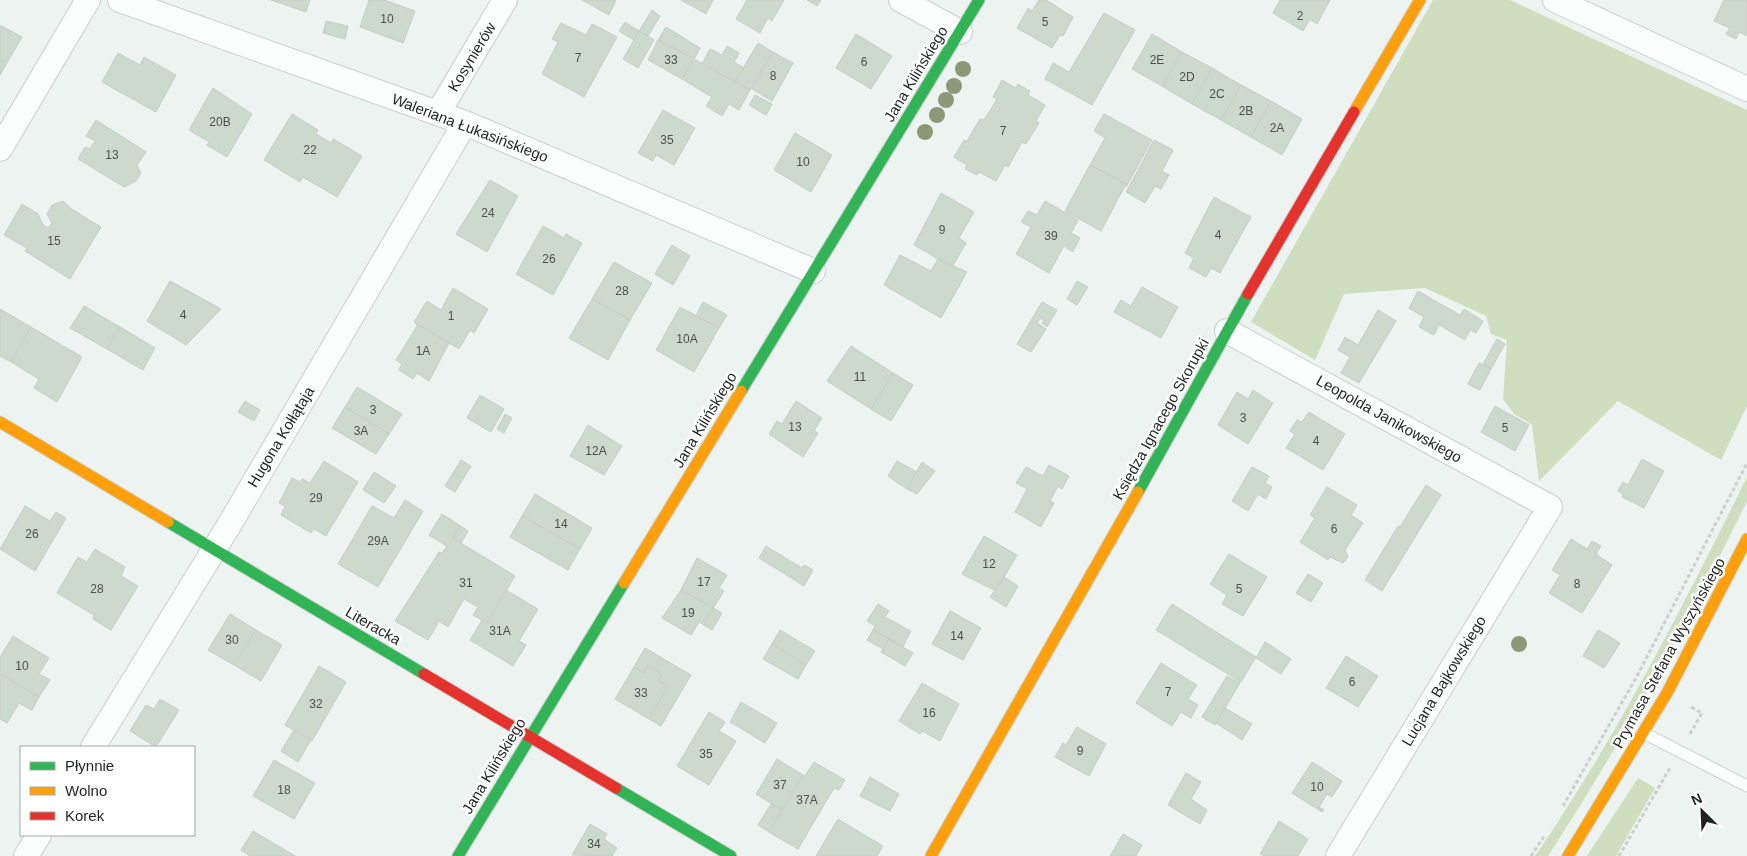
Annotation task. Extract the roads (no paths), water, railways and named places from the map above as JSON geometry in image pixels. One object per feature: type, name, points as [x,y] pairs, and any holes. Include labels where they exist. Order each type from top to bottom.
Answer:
[{"type":"street","points":[[0,149],[88,0]]},
{"type":"street","name":"Waleriana Łukasińskiego","points":[[120,0],[465,123],[813,271]]},
{"type":"street","name":"Kosynierów","points":[[438,113],[505,0]]},
{"type":"street","points":[[901,0],[960,32]]},
{"type":"street","name":"Jana Kilińskiego","points":[[458,856],[979,0]]},
{"type":"street","name":"Księdza Ignacego Skorupki","points":[[932,856],[1227,331],[1420,0]]},
{"type":"street","points":[[1554,0],[1747,89]]},
{"type":"street","name":"Hugona Kołłątaja","points":[[94,746],[214,550],[465,123]]},
{"type":"street","name":"Leopolda Janikowskiego","points":[[1227,331],[1550,507]]},
{"type":"street","name":"Literacka","points":[[0,422],[731,856]]},
{"type":"street","name":"Lucjana Bajkowskiego","points":[[1338,856],[1550,507]]},
{"type":"street","name":"Prymasa Stefana Wyszyńskiego","points":[[1568,856],[1667,693],[1747,539]]},
{"type":"street","points":[[26,856],[38,836]]},
{"type":"lane","points":[[1644,733],[1747,786]]}]
